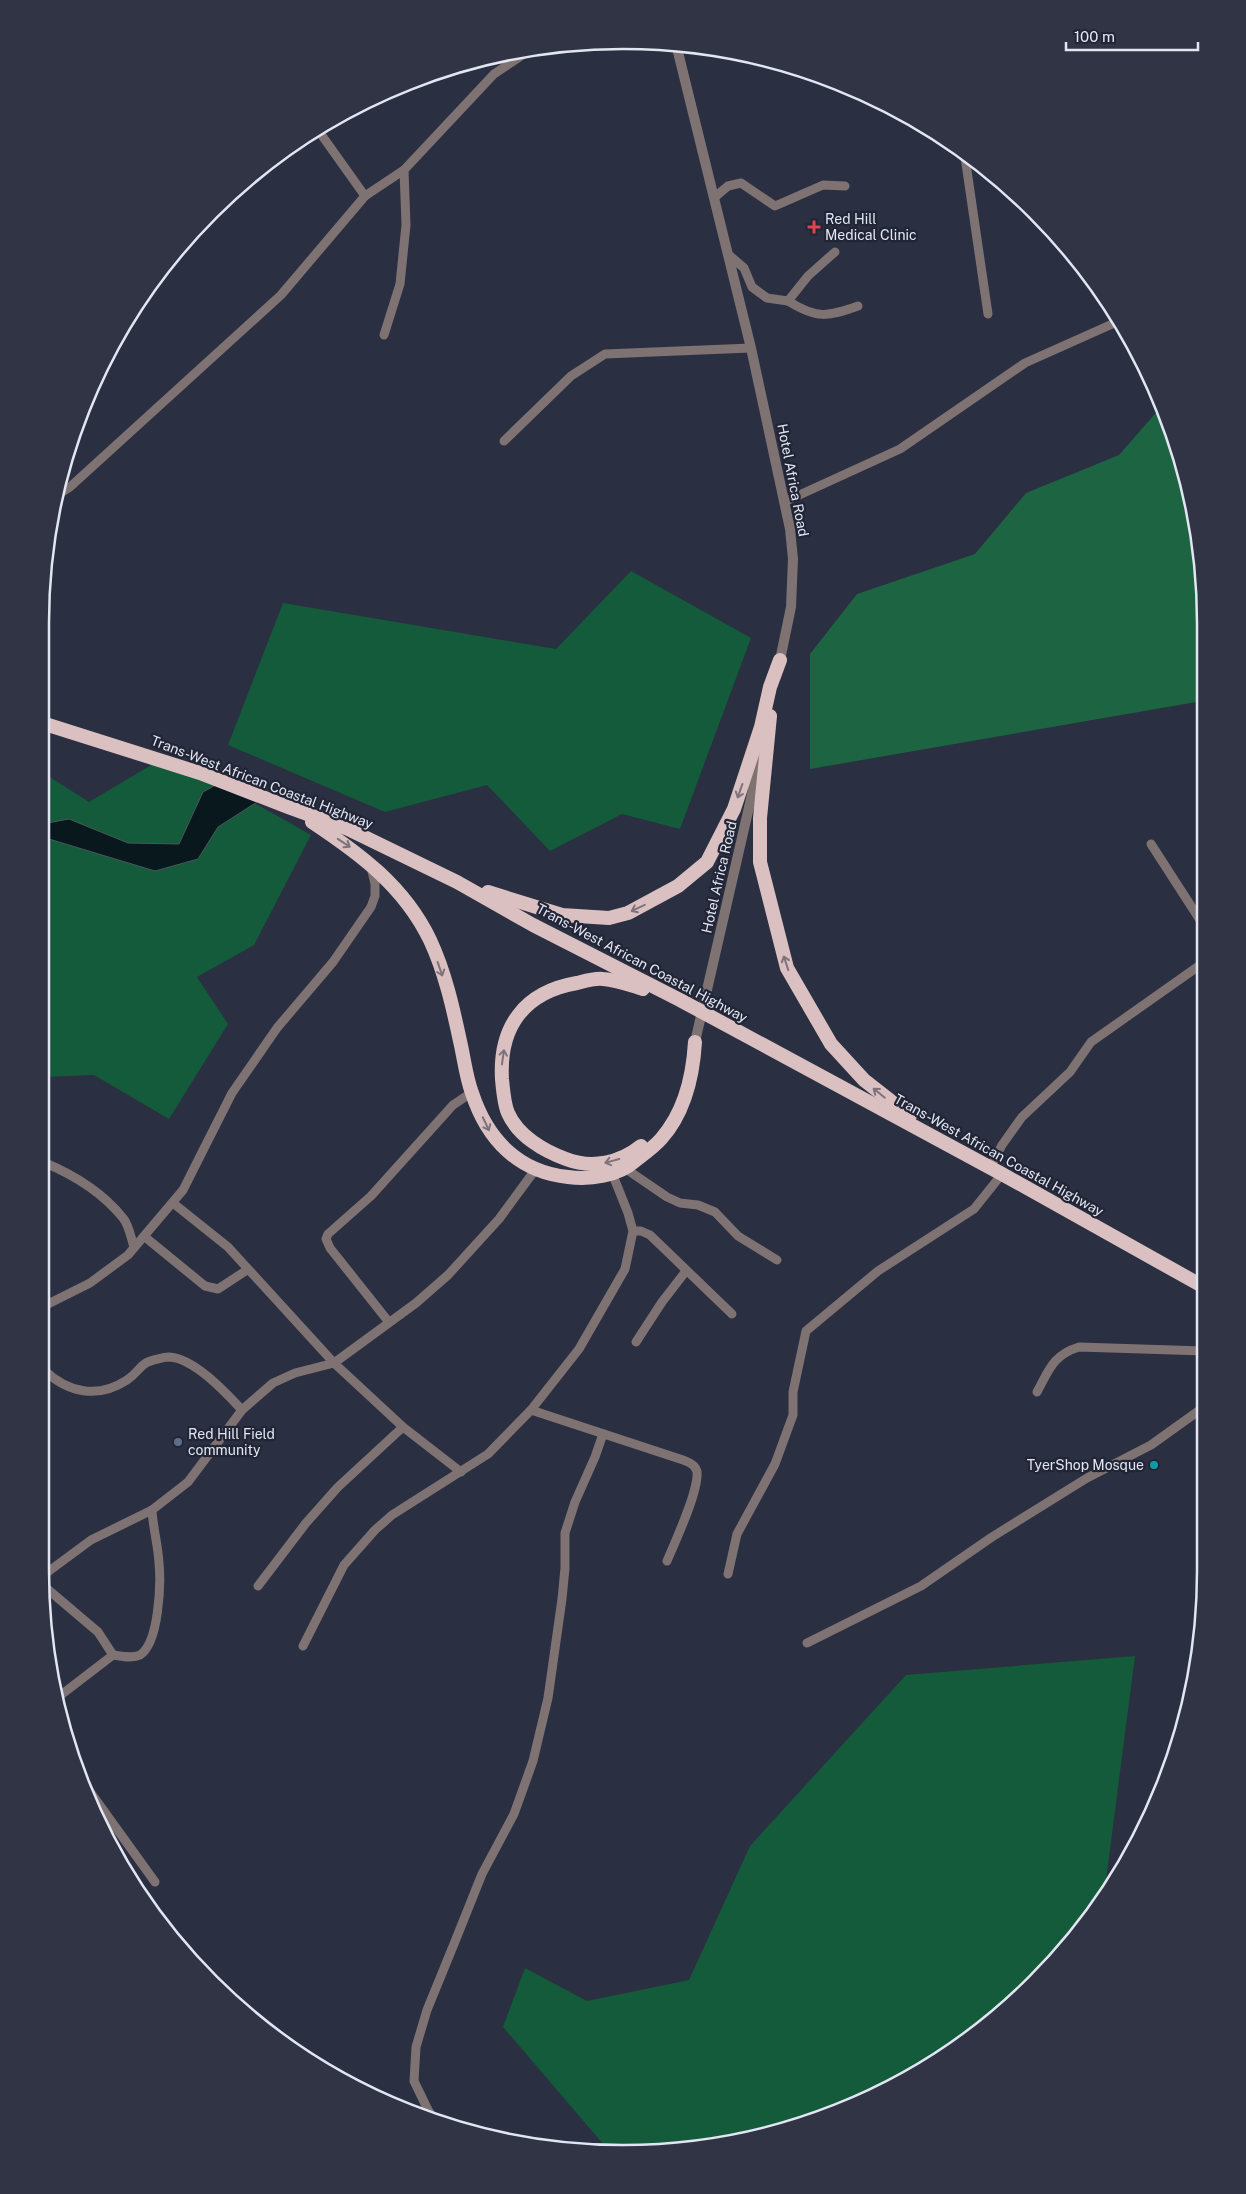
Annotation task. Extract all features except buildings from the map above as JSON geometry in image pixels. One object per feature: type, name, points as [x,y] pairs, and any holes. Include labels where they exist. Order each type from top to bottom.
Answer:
[{"type":"highway","points":[[457,882],[562,915],[609,918],[628,913],[678,886],[707,862],[734,809],[761,726],[770,687],[780,660]]},
{"type":"highway","points":[[770,716],[760,818],[760,862],[787,968],[831,1044],[864,1080],[905,1113],[977,1161]]},
{"type":"highway","name":"Trans-West African Coastal Highway","points":[[49,725],[200,773],[348,829],[457,882],[533,925],[680,1000],[1197,1282]]},
{"type":"highway","points":[[288,806],[355,850],[400,892],[430,940],[450,997],[472,1093],[490,1132],[510,1154],[535,1170],[582,1179],[619,1171],[660,1140],[675,1121],[694,1070],[696,1035]]},
{"type":"highway","points":[[680,1000],[601,978],[559,986],[538,995],[521,1012],[508,1031],[501,1061],[503,1088],[508,1113],[525,1134],[547,1152],[576,1163],[609,1163],[632,1154],[652,1138],[667,1120],[690,1070],[696,1035]]},
{"type":"street","name":"Hotel Africa Road","points":[[678,52],[752,348],[790,529],[792,568],[791,606],[770,716],[696,1035]]},
{"type":"street","points":[[64,491],[281,295],[365,196],[404,170],[494,74],[516,59]]},
{"type":"street","points":[[322,135],[365,196]]},
{"type":"street","points":[[966,162],[988,314]]},
{"type":"street","points":[[384,334],[400,284],[406,225],[404,170]]},
{"type":"street","points":[[715,197],[728,186],[741,183],[775,206],[823,186],[846,186]]},
{"type":"street","points":[[788,301],[808,276],[835,252]]},
{"type":"street","points":[[729,255],[744,268],[752,286],[767,298],[788,301],[804,311],[831,315],[858,306]]},
{"type":"street","points":[[784,502],[900,449],[1025,363],[1112,324]]},
{"type":"street","points":[[504,441],[571,376],[605,354],[752,348]]},
{"type":"street","points":[[1152,844],[1197,915]]},
{"type":"street","points":[[49,1304],[90,1283],[128,1255],[183,1190],[232,1093],[277,1028],[333,962],[371,907],[375,896],[375,884],[371,864]]},
{"type":"street","points":[[728,1574],[737,1534],[775,1464],[793,1415],[793,1392],[806,1331],[878,1271],[974,1209],[996,1171],[1002,1146],[1022,1117],[1070,1072],[1090,1042],[1197,967]]},
{"type":"street","points":[[388,1321],[330,1248],[326,1239],[328,1234],[371,1196],[453,1105],[472,1093]]},
{"type":"street","points":[[49,1164],[68,1172],[108,1203],[124,1219],[134,1247]]},
{"type":"street","points":[[49,1571],[91,1540],[152,1510],[188,1482],[242,1410],[273,1383],[295,1373],[334,1363],[388,1321],[416,1303],[448,1275],[499,1219],[535,1170]]},
{"type":"street","points":[[303,1646],[344,1565],[375,1530],[392,1515],[488,1454],[531,1410],[579,1349],[625,1269],[633,1231],[619,1171]]},
{"type":"street","points":[[619,1171],[666,1198],[680,1203],[698,1205],[715,1212],[738,1236],[777,1260]]},
{"type":"street","points":[[173,1203],[228,1247],[334,1363],[403,1427],[462,1472]]},
{"type":"street","points":[[633,1231],[650,1234],[686,1272],[732,1314]]},
{"type":"street","points":[[145,1237],[205,1286],[218,1289],[247,1270]]},
{"type":"street","points":[[636,1342],[662,1302],[686,1272]]},
{"type":"street","points":[[1037,1392],[1055,1359],[1068,1350],[1079,1347],[1197,1351]]},
{"type":"street","points":[[49,1375],[56,1381],[93,1393],[118,1385],[129,1378],[145,1362],[170,1357],[198,1368],[242,1410]]},
{"type":"street","points":[[531,1410],[683,1460],[695,1468],[697,1473],[692,1497],[667,1561]]},
{"type":"street","points":[[806,1643],[921,1586],[992,1537],[1087,1478],[1151,1445],[1197,1412]]},
{"type":"street","points":[[258,1586],[306,1523],[338,1487],[403,1427]]},
{"type":"street","points":[[431,2112],[414,2080],[416,2047],[427,2010],[482,1874],[514,1814],[533,1761],[548,1698],[561,1608],[565,1568],[565,1533],[575,1502],[595,1458],[603,1434]]},
{"type":"street","points":[[62,1694],[113,1655],[130,1657],[139,1655],[148,1647],[159,1607],[159,1564],[152,1510]]},
{"type":"street","points":[[50,1592],[98,1632],[113,1655]]},
{"type":"street","points":[[97,1801],[155,1882]]},
{"type":"green space","points":[[1157,411],[1178,474],[1192,548],[1196,585],[1197,702],[810,769],[810,654],[857,594],[975,554],[1026,493],[1119,455]]},
{"type":"green space","points":[[631,571],[751,638],[680,829],[622,814],[550,851],[487,785],[385,812],[228,745],[283,603],[556,649]]},
{"type":"green space","points":[[158,761],[212,779],[311,835],[254,945],[197,977],[228,1024],[169,1119],[94,1075],[49,1077],[49,776],[89,802]]},
{"type":"green space","points":[[1135,1656],[1106,1880],[1100,1890],[1079,1921],[1055,1950],[1002,2003],[973,2027],[942,2048],[877,2086],[843,2102],[808,2115],[772,2126],[735,2134],[661,2144],[604,2144],[503,2027],[525,1968],[587,2001],[689,1980],[750,1846],[906,1675]]},
{"type":"shaded area","points":[[221,782],[257,802],[218,827],[198,859],[155,871],[49,839],[49,823],[69,819],[128,843],[179,844],[203,792]]},
{"type":"place","name":"Red Hill Medical Clinic","points":[[814,227]]},
{"type":"place","name":"Red Hill Field community","points":[[178,1442]]},
{"type":"place","name":"TyerShop Mosque","points":[[1154,1465]]}]
